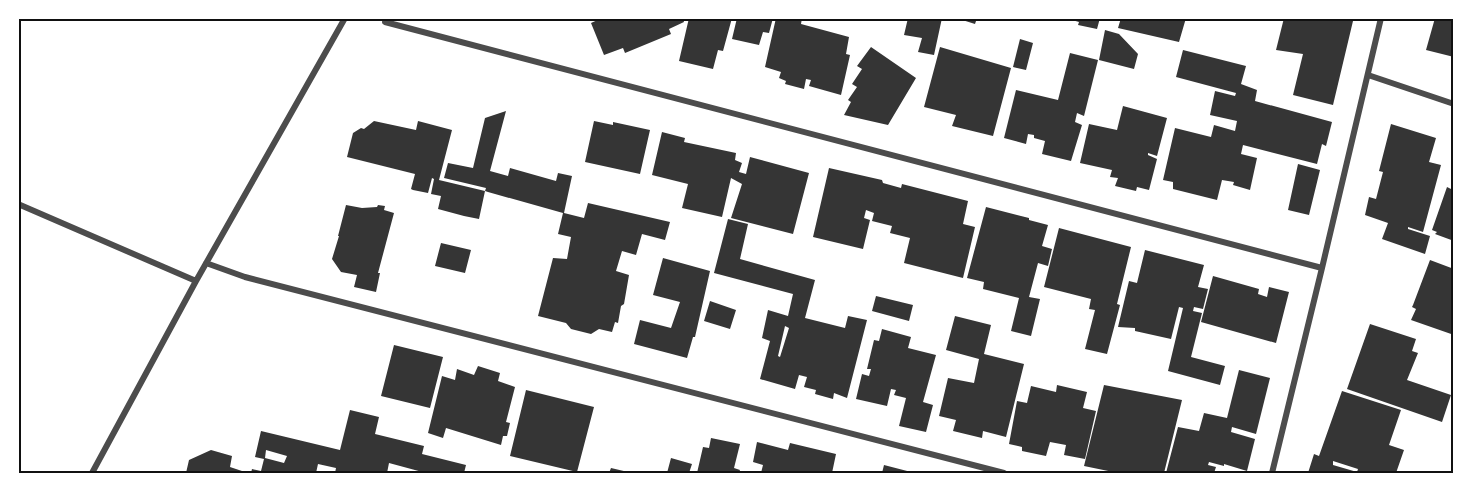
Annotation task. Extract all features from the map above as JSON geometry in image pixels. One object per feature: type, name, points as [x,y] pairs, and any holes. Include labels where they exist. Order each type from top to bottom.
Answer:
[{"type":"street","points":[[92,473],[206,263],[345,18]]},
{"type":"street","points":[[1272,473],[1381,18]]},
{"type":"street","points":[[385,22],[1322,268]]},
{"type":"street","points":[[1368,75],[1454,104]]},
{"type":"street","points":[[18,204],[196,281]]},
{"type":"street","points":[[206,263],[246,277],[1004,473]]},
{"type":"building","points":[[602,18],[683,18],[684,22],[669,29],[671,34],[625,53],[623,48],[604,55],[591,23]]},
{"type":"building","points":[[689,18],[732,18],[723,51],[718,50],[713,69],[679,61]]},
{"type":"building","points":[[737,18],[773,18],[769,33],[763,32],[759,45],[732,39]]},
{"type":"building","points":[[776,18],[802,18],[801,24],[849,37],[846,54],[850,55],[841,95],[809,86],[811,80],[806,79],[804,89],[785,84],[786,81],[779,78],[781,72],[765,67]]},
{"type":"building","points":[[908,18],[942,18],[934,55],[918,52],[922,38],[904,35]]},
{"type":"building","points":[[956,18],[977,18],[975,24]]},
{"type":"building","points":[[1065,18],[1100,18],[1097,29],[1078,25],[1079,22]]},
{"type":"building","points":[[1121,18],[1186,18],[1179,42],[1118,28]]},
{"type":"building","points":[[1284,18],[1339,18],[1353,21],[1333,105],[1293,95],[1303,54],[1276,50]]},
{"type":"building","points":[[1435,18],[1454,18],[1454,57],[1426,50]]},
{"type":"building","points":[[1105,30],[1119,34],[1138,54],[1134,69],[1099,60]]},
{"type":"building","points":[[1020,39],[1033,43],[1026,70],[1013,67]]},
{"type":"building","points":[[871,47],[916,78],[888,125],[844,115],[851,102],[848,100],[857,87],[852,84],[862,69],[857,66]]},
{"type":"building","points":[[940,47],[1011,68],[993,136],[952,126],[956,115],[924,107]]},
{"type":"building","points":[[1183,50],[1246,66],[1241,84],[1257,90],[1255,101],[1332,122],[1326,146],[1322,144],[1317,164],[1243,145],[1241,154],[1257,158],[1250,190],[1233,185],[1234,182],[1222,180],[1217,200],[1173,189],[1173,182],[1163,180],[1175,128],[1211,137],[1214,125],[1235,131],[1237,121],[1210,115],[1215,91],[1235,96],[1236,93],[1176,77]]},
{"type":"building","points":[[1070,53],[1098,60],[1084,116],[1077,113],[1075,122],[1082,125],[1071,161],[1042,154],[1045,141],[1034,138],[1034,135],[1028,134],[1026,144],[1004,138],[1016,90],[1058,100]]},
{"type":"building","points":[[1123,106],[1167,118],[1157,156],[1148,153],[1157,159],[1149,190],[1137,187],[1136,191],[1115,186],[1118,178],[1110,177],[1112,170],[1080,163],[1089,124],[1117,130]]},
{"type":"building","points":[[506,111],[490,171],[508,176],[510,168],[556,181],[558,173],[572,176],[564,213],[584,218],[588,203],[670,222],[665,240],[642,234],[636,255],[622,251],[616,271],[629,275],[624,304],[621,306],[618,323],[615,322],[612,332],[599,329],[591,334],[571,329],[566,323],[538,316],[553,258],[567,259],[571,237],[558,234],[563,213],[485,191],[486,188],[444,178],[448,163],[473,168],[485,118]]},
{"type":"building","points":[[374,121],[416,130],[418,121],[452,130],[439,180],[485,191],[479,219],[438,209],[441,196],[431,194],[434,179],[432,178],[428,193],[413,190],[411,189],[415,174],[347,157],[353,133],[361,128],[364,129]]},
{"type":"building","points":[[594,121],[613,125],[613,122],[650,130],[640,174],[585,162]]},
{"type":"building","points":[[1391,124],[1436,138],[1429,162],[1441,165],[1423,232],[1408,227],[1408,229],[1430,236],[1425,254],[1382,239],[1388,223],[1365,215],[1369,197],[1376,199],[1383,172],[1379,171]]},
{"type":"building","points":[[662,132],[685,138],[684,142],[736,153],[735,160],[742,163],[739,172],[746,174],[750,157],[809,173],[793,234],[731,218],[742,184],[731,178],[722,217],[682,208],[688,184],[652,175]]},
{"type":"building","points":[[1298,164],[1320,170],[1309,215],[1288,210]]},
{"type":"building","points":[[829,168],[882,180],[883,183],[901,188],[902,184],[968,201],[963,224],[975,227],[963,278],[904,263],[910,238],[890,233],[892,226],[872,221],[874,213],[866,210],[864,218],[870,220],[863,249],[813,237]]},
{"type":"building","points":[[1447,187],[1451,189],[1454,187],[1454,241],[1435,234],[1437,232],[1432,230]]},
{"type":"building","points":[[346,205],[362,208],[385,206],[384,210],[394,213],[378,273],[380,273],[376,292],[354,287],[357,275],[341,272],[332,259]]},
{"type":"building","points":[[986,207],[1048,225],[1042,246],[1052,249],[1048,266],[1038,263],[1029,297],[1040,299],[1031,336],[1011,331],[1019,298],[983,289],[984,282],[967,278]]},
{"type":"building","points":[[728,219],[748,224],[740,259],[815,280],[805,318],[845,328],[848,316],[867,320],[847,398],[834,393],[833,399],[815,394],[816,390],[804,387],[807,377],[799,375],[795,389],[760,379],[770,341],[762,338],[768,310],[788,316],[793,294],[714,273]],"holes":[[[785,326],[789,328],[780,357],[778,356]]]},
{"type":"building","points":[[1059,228],[1131,247],[1117,304],[1120,305],[1107,354],[1085,349],[1095,310],[1089,309],[1091,299],[1044,287]]},
{"type":"building","points":[[441,243],[471,250],[465,273],[435,266]]},
{"type":"building","points":[[1145,250],[1204,265],[1198,287],[1208,289],[1203,309],[1194,307],[1193,311],[1202,313],[1191,357],[1225,366],[1220,385],[1168,371],[1183,308],[1179,307],[1171,339],[1135,331],[1135,328],[1118,327],[1129,281],[1137,283]]},
{"type":"building","points":[[663,258],[710,271],[695,337],[693,337],[687,358],[634,344],[640,320],[671,328],[680,302],[653,295]]},
{"type":"building","points":[[1430,260],[1454,269],[1454,335],[1411,320],[1416,309],[1412,307]]},
{"type":"building","points":[[1213,276],[1259,289],[1258,294],[1267,297],[1269,287],[1289,292],[1276,343],[1201,322]]},
{"type":"building","points":[[876,296],[913,305],[909,321],[872,311]]},
{"type":"building","points":[[710,301],[736,310],[730,329],[704,321]]},
{"type":"building","points":[[955,316],[991,325],[984,354],[1024,364],[1006,437],[983,431],[982,438],[953,431],[956,420],[939,416],[948,378],[974,383],[979,359],[946,350]]},
{"type":"building","points":[[1370,324],[1416,339],[1412,351],[1418,353],[1407,380],[1451,395],[1442,422],[1347,389]]},
{"type":"building","points":[[882,329],[911,337],[908,348],[936,355],[923,402],[933,405],[926,432],[899,426],[906,398],[894,395],[896,390],[891,389],[887,406],[856,399],[862,374],[869,376],[871,369],[867,369],[874,340],[879,341]]},
{"type":"building","points":[[394,345],[443,357],[430,408],[381,396]]},
{"type":"building","points":[[478,366],[500,373],[498,381],[515,387],[506,422],[510,423],[507,436],[503,436],[501,445],[446,428],[443,438],[428,433],[442,376],[455,380],[457,369],[474,375]]},
{"type":"building","points":[[1239,370],[1270,378],[1256,434],[1232,427],[1231,432],[1255,439],[1247,471],[1209,462],[1208,465],[1216,467],[1214,473],[1166,473],[1178,427],[1199,431],[1204,413],[1227,418]]},
{"type":"building","points":[[1057,385],[1087,392],[1083,408],[1096,411],[1085,459],[1064,455],[1066,445],[1050,442],[1046,456],[1022,451],[1022,447],[1009,444],[1017,401],[1027,403],[1031,386],[1056,392]]},
{"type":"building","points":[[1104,385],[1182,400],[1164,473],[1118,473],[1084,466]]},
{"type":"building","points":[[526,390],[594,407],[577,472],[510,456]]},
{"type":"building","points":[[1342,391],[1401,410],[1389,445],[1404,450],[1396,473],[1308,473],[1314,454],[1319,456]],"holes":[[[1333,461],[1358,469],[1357,472],[1333,465]]]},
{"type":"building","points":[[350,410],[379,417],[375,434],[424,446],[422,454],[466,465],[464,473],[426,473],[389,463],[387,473],[335,473],[336,468],[318,464],[316,473],[251,473],[252,469],[261,471],[264,459],[255,457],[261,431],[340,450]],"holes":[[[266,450],[287,456],[284,463],[265,458]]]},
{"type":"building","points":[[711,438],[740,444],[734,468],[740,470],[739,473],[697,473],[703,447],[709,448]]},
{"type":"building","points":[[757,442],[788,450],[790,443],[836,454],[832,473],[761,473],[763,465],[753,462]]},
{"type":"building","points":[[211,450],[232,456],[230,467],[248,473],[186,473],[189,460]]},
{"type":"building","points":[[671,458],[692,464],[689,473],[667,473]]},
{"type":"building","points":[[884,465],[911,472],[911,473],[882,473]]},
{"type":"building","points":[[611,468],[628,472],[628,473],[609,473]]}]
